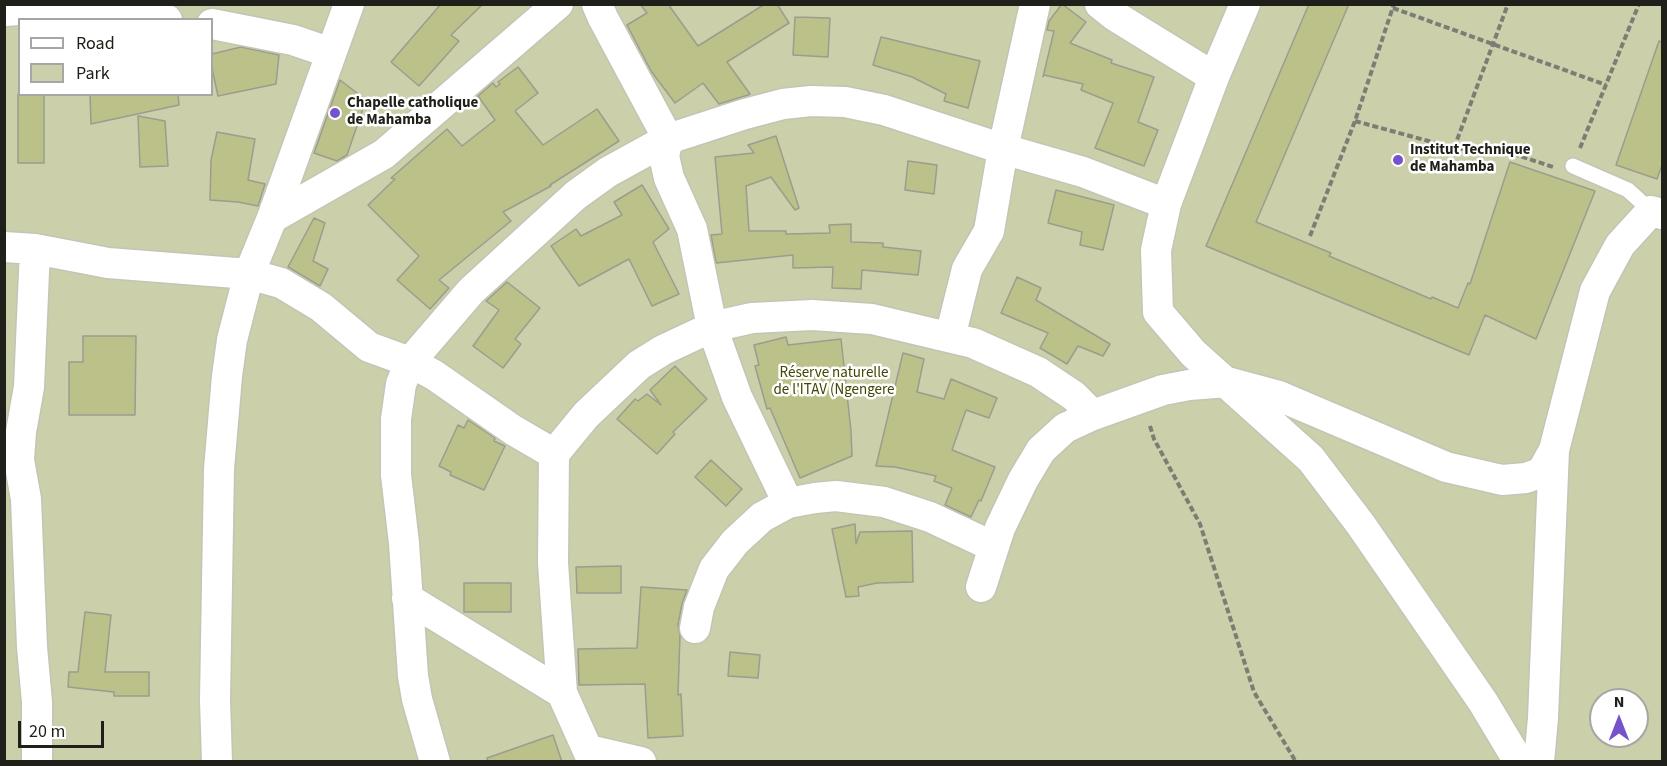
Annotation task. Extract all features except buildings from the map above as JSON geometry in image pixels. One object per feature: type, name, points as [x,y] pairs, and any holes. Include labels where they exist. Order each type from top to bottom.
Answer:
[{"type":"street","points":[[217,762],[215,699],[219,469],[232,340],[249,274],[272,218],[349,4]]},
{"type":"street","points":[[272,218],[384,154],[558,4]]},
{"type":"street","points":[[597,4],[668,139],[664,156],[669,178],[692,229],[712,327],[737,397],[789,503]]},
{"type":"street","points":[[950,337],[967,269],[988,231],[1003,149],[1035,4]]},
{"type":"street","points":[[1100,4],[1115,16],[1214,76]]},
{"type":"street","points":[[1245,4],[1214,76],[1166,204],[1156,250],[1158,312],[1193,353],[1311,459],[1368,535],[1482,702],[1520,762]]},
{"type":"street","points":[[4,11],[84,6],[113,14],[149,18]]},
{"type":"street","points":[[213,24],[293,40],[331,52]]},
{"type":"street","points":[[435,762],[417,699],[407,598],[404,543],[396,475],[396,419],[401,384],[410,362],[471,291],[576,195],[608,172],[668,139],[745,114],[783,104],[811,101],[845,102],[884,110],[1003,149],[1083,172],[1166,204]]},
{"type":"street","points":[[1539,762],[1543,718],[1554,450],[1595,291],[1620,245],[1657,212]]},
{"type":"street","points":[[4,247],[35,249],[108,262],[249,274],[281,283],[321,307],[369,347],[410,362],[434,375],[513,430],[554,454]]},
{"type":"street","points":[[35,249],[29,387],[21,432],[19,460],[26,499],[37,702],[37,762]]},
{"type":"street","points":[[641,762],[591,756],[562,693],[553,563],[554,454],[586,415],[639,365],[663,350],[712,327],[752,318],[812,315],[872,319],[973,343],[1038,372],[1074,396],[1093,415]]},
{"type":"street","points":[[981,586],[1000,528],[1023,480],[1041,450],[1065,428],[1093,415],[1163,390],[1227,382],[1279,396],[1446,467],[1502,480],[1526,478],[1542,472],[1554,450]]},
{"type":"street","points":[[695,628],[699,607],[714,569],[735,542],[762,517],[789,503],[836,496],[884,502],[930,517],[994,547]]},
{"type":"street","points":[[407,598],[562,693]]},
{"type":"lane","points":[[1573,166],[1628,190],[1657,212]]},
{"type":"path","points":[[1454,148],[1508,4]]},
{"type":"path","points":[[1355,121],[1454,148],[1511,153],[1567,173],[1573,166],[1639,4]]},
{"type":"path","points":[[1310,236],[1355,121],[1394,6],[1606,85]]},
{"type":"path","points":[[1142,398],[1154,439],[1200,524],[1254,692],[1296,762]]},
{"type":"green space","name":"Réserve naturelle de l'ITAV (Ngengere","points":[[4,5],[1662,5],[1662,761],[5,761]]},
{"type":"place","name":"Chapelle catholique de Mahamba","points":[[335,113]]},
{"type":"place","name":"Institut Technique de Mahamba","points":[[1398,160]]}]
